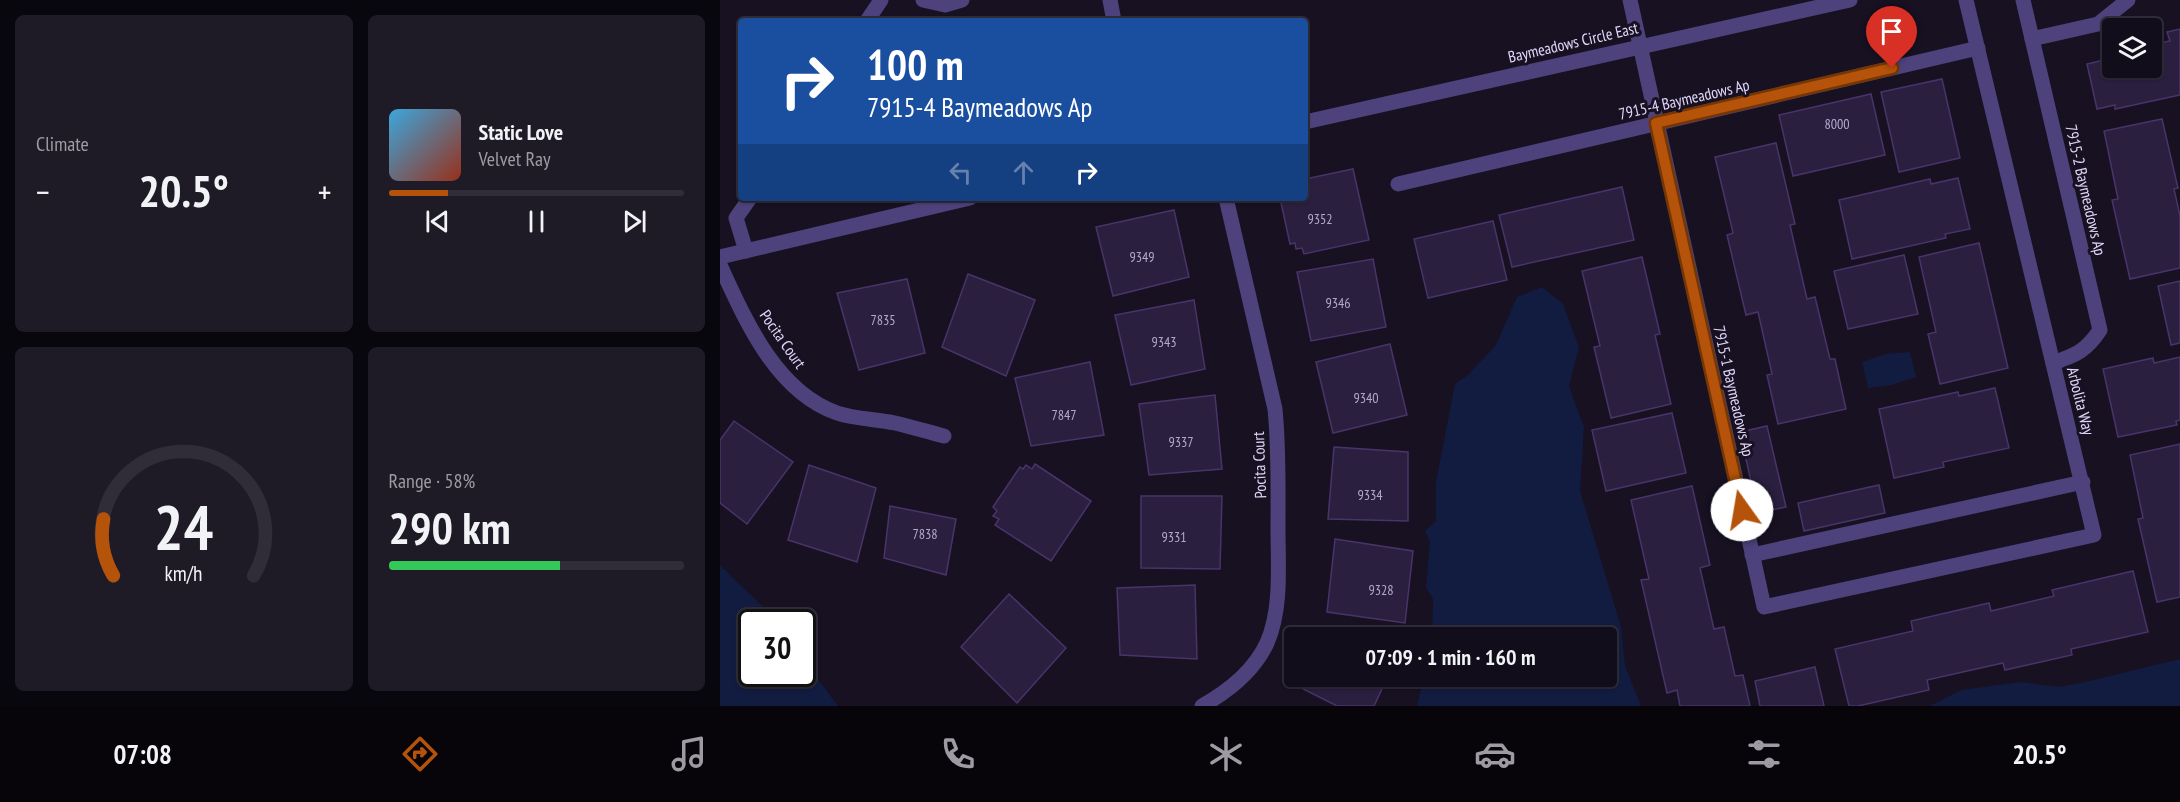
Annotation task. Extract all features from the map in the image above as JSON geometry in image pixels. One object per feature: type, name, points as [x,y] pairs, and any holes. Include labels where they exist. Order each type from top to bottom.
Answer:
[{"type":"street","points":[[869,18],[881,0]]},
{"type":"street","points":[[923,0],[945,5],[962,0]]},
{"type":"street","points":[[1110,0],[1113,18]]},
{"type":"street","name":"7915-1 Baymeadows Ap","points":[[1630,0],[1764,607],[2094,535],[2083,482]]},
{"type":"street","name":"Baymeadows Circle East","points":[[1308,121],[1850,0]]},
{"type":"street","name":"Arbolita Way","points":[[1966,0],[2083,482]]},
{"type":"street","name":"7915-2 Baymeadows Ap","points":[[2023,0],[2100,330],[2083,351],[2053,363]]},
{"type":"street","points":[[2032,39],[2098,24],[2128,0]]},
{"type":"street","name":"7915-4 Baymeadows Ap","points":[[1398,184],[1978,48]]},
{"type":"street","points":[[746,250],[736,218],[748,201]]},
{"type":"street","points":[[720,257],[957,201]]},
{"type":"street","name":"Pocita Court","points":[[1202,706],[1229,690],[1251,668],[1267,643],[1275,615],[1278,582],[1278,443],[1275,409],[1227,201]]},
{"type":"street","name":"Pocita Court","points":[[720,265],[738,306],[765,351],[785,378],[797,388],[823,406],[838,413],[896,423],[944,436]]},
{"type":"street","points":[[1752,555],[2083,482]]},
{"type":"water","points":[[1542,287],[1563,304],[1579,347],[1569,386],[1584,427],[1580,491],[1621,627],[1625,666],[1641,706],[1417,706],[1422,687],[1617,687],[1617,627],[1432,627],[1433,599],[1426,587],[1430,542],[1425,531],[1436,521],[1436,482],[1455,384],[1468,375],[1496,345],[1517,297]]},
{"type":"water","points":[[1910,352],[1916,377],[1892,385],[1868,388],[1862,362],[1886,354]]},
{"type":"water","points":[[720,565],[765,609],[738,609],[738,687],[816,687],[816,676],[838,706],[720,706]]},
{"type":"water","points":[[2180,659],[2180,706],[1930,706],[1961,690],[2021,682],[2059,687]]},
{"type":"building","points":[[2180,29],[2180,95],[2115,109],[2115,105],[2097,109],[2087,64],[2102,60],[2102,78],[2162,78],[2162,43],[2170,41],[2167,32]]},
{"type":"building","points":[[1942,79],[1960,158],[1899,172],[1881,92]]},
{"type":"building","points":[[1871,94],[1885,155],[1793,176],[1779,115]]},
{"type":"building","points":[[2162,119],[2178,188],[2174,189],[2180,216],[2180,268],[2130,279],[2112,200],[2118,199],[2104,131]]},
{"type":"building","points":[[1776,143],[1795,224],[1790,225],[1807,299],[1815,297],[1830,359],[1835,359],[1846,409],[1778,424],[1767,375],[1772,374],[1758,312],[1746,315],[1727,235],[1733,233],[1715,157]]},
{"type":"building","points":[[1353,169],[1369,240],[1304,254],[1302,248],[1296,249],[1295,243],[1290,244],[1281,201],[1308,201],[1308,178]]},
{"type":"building","points":[[1958,178],[1970,229],[1945,234],[1946,238],[1852,259],[1839,200],[1930,179],[1931,184]]},
{"type":"building","points":[[1622,187],[1634,240],[1512,267],[1499,215]]},
{"type":"building","points":[[1174,210],[1189,277],[1113,296],[1096,227]]},
{"type":"building","points":[[1493,221],[1507,280],[1428,298],[1414,239]]},
{"type":"building","points":[[1979,243],[2008,368],[1940,384],[1928,334],[1936,332],[1919,257]]},
{"type":"building","points":[[1904,255],[1918,314],[1848,329],[1834,271]]},
{"type":"building","points":[[1642,257],[1660,334],[1655,335],[1671,404],[1611,418],[1594,347],[1600,346],[1582,271]]},
{"type":"building","points":[[1373,259],[1386,327],[1311,341],[1297,272]]},
{"type":"building","points":[[968,274],[1035,300],[1006,376],[942,347]]},
{"type":"building","points":[[907,279],[925,353],[859,370],[837,293]]},
{"type":"building","points":[[2180,281],[2180,343],[2171,345],[2158,286]]},
{"type":"building","points":[[1194,300],[1205,369],[1131,385],[1115,315]]},
{"type":"building","points":[[1390,344],[1407,415],[1333,433],[1316,362]]},
{"type":"building","points":[[2180,357],[2180,420],[2176,421],[2177,425],[2118,437],[2103,369],[2153,358],[2154,363]]},
{"type":"building","points":[[1090,362],[1104,435],[1031,446],[1015,378]]},
{"type":"building","points":[[1995,388],[2009,448],[1943,462],[1944,467],[1894,478],[1879,409],[1958,392],[1959,396]]},
{"type":"building","points":[[1215,395],[1222,469],[1149,475],[1139,404]]},
{"type":"building","points":[[1672,413],[1686,473],[1606,491],[1592,430]]},
{"type":"building","points":[[734,421],[793,462],[747,524],[720,503],[720,440]]},
{"type":"building","points":[[1767,426],[1786,507],[1758,513],[1740,432]]},
{"type":"building","points":[[2180,444],[2180,597],[2157,602],[2138,519],[2143,518],[2130,455]]},
{"type":"building","points":[[1334,447],[1408,452],[1408,521],[1328,519]]},
{"type":"building","points":[[1035,464],[1091,501],[1051,561],[995,525],[999,519],[993,516],[997,511],[993,507],[1020,467],[1023,469],[1026,465],[1032,469]]},
{"type":"building","points":[[809,465],[876,488],[857,562],[788,540]]},
{"type":"building","points":[[1879,485],[1885,513],[1804,531],[1798,503]]},
{"type":"building","points":[[1692,486],[1710,565],[1700,568],[1714,629],[1724,627],[1735,676],[1743,675],[1750,706],[1680,706],[1677,690],[1667,693],[1641,580],[1649,579],[1631,500]]},
{"type":"building","points":[[1141,496],[1222,496],[1220,569],[1141,568]]},
{"type":"building","points":[[890,506],[956,519],[946,575],[884,558]]},
{"type":"building","points":[[1335,539],[1413,551],[1405,623],[1327,612]]},
{"type":"building","points":[[2133,571],[2148,632],[2071,649],[2072,655],[2005,670],[2003,663],[1927,680],[1929,690],[1849,706],[1835,649],[1913,631],[1911,621],[1989,603],[1991,611],[2054,596],[2052,590]]},
{"type":"building","points":[[1195,585],[1197,659],[1120,655],[1117,588]]},
{"type":"building","points":[[1009,594],[1066,648],[1017,703],[961,647]]},
{"type":"building","points":[[1815,667],[1824,706],[1760,706],[1755,681]]},
{"type":"building","points":[[1304,687],[1383,687],[1374,706],[1337,706],[1303,689]]},
{"type":"route","points":[[1742,510],[1656,123],[1892,68]]}]
